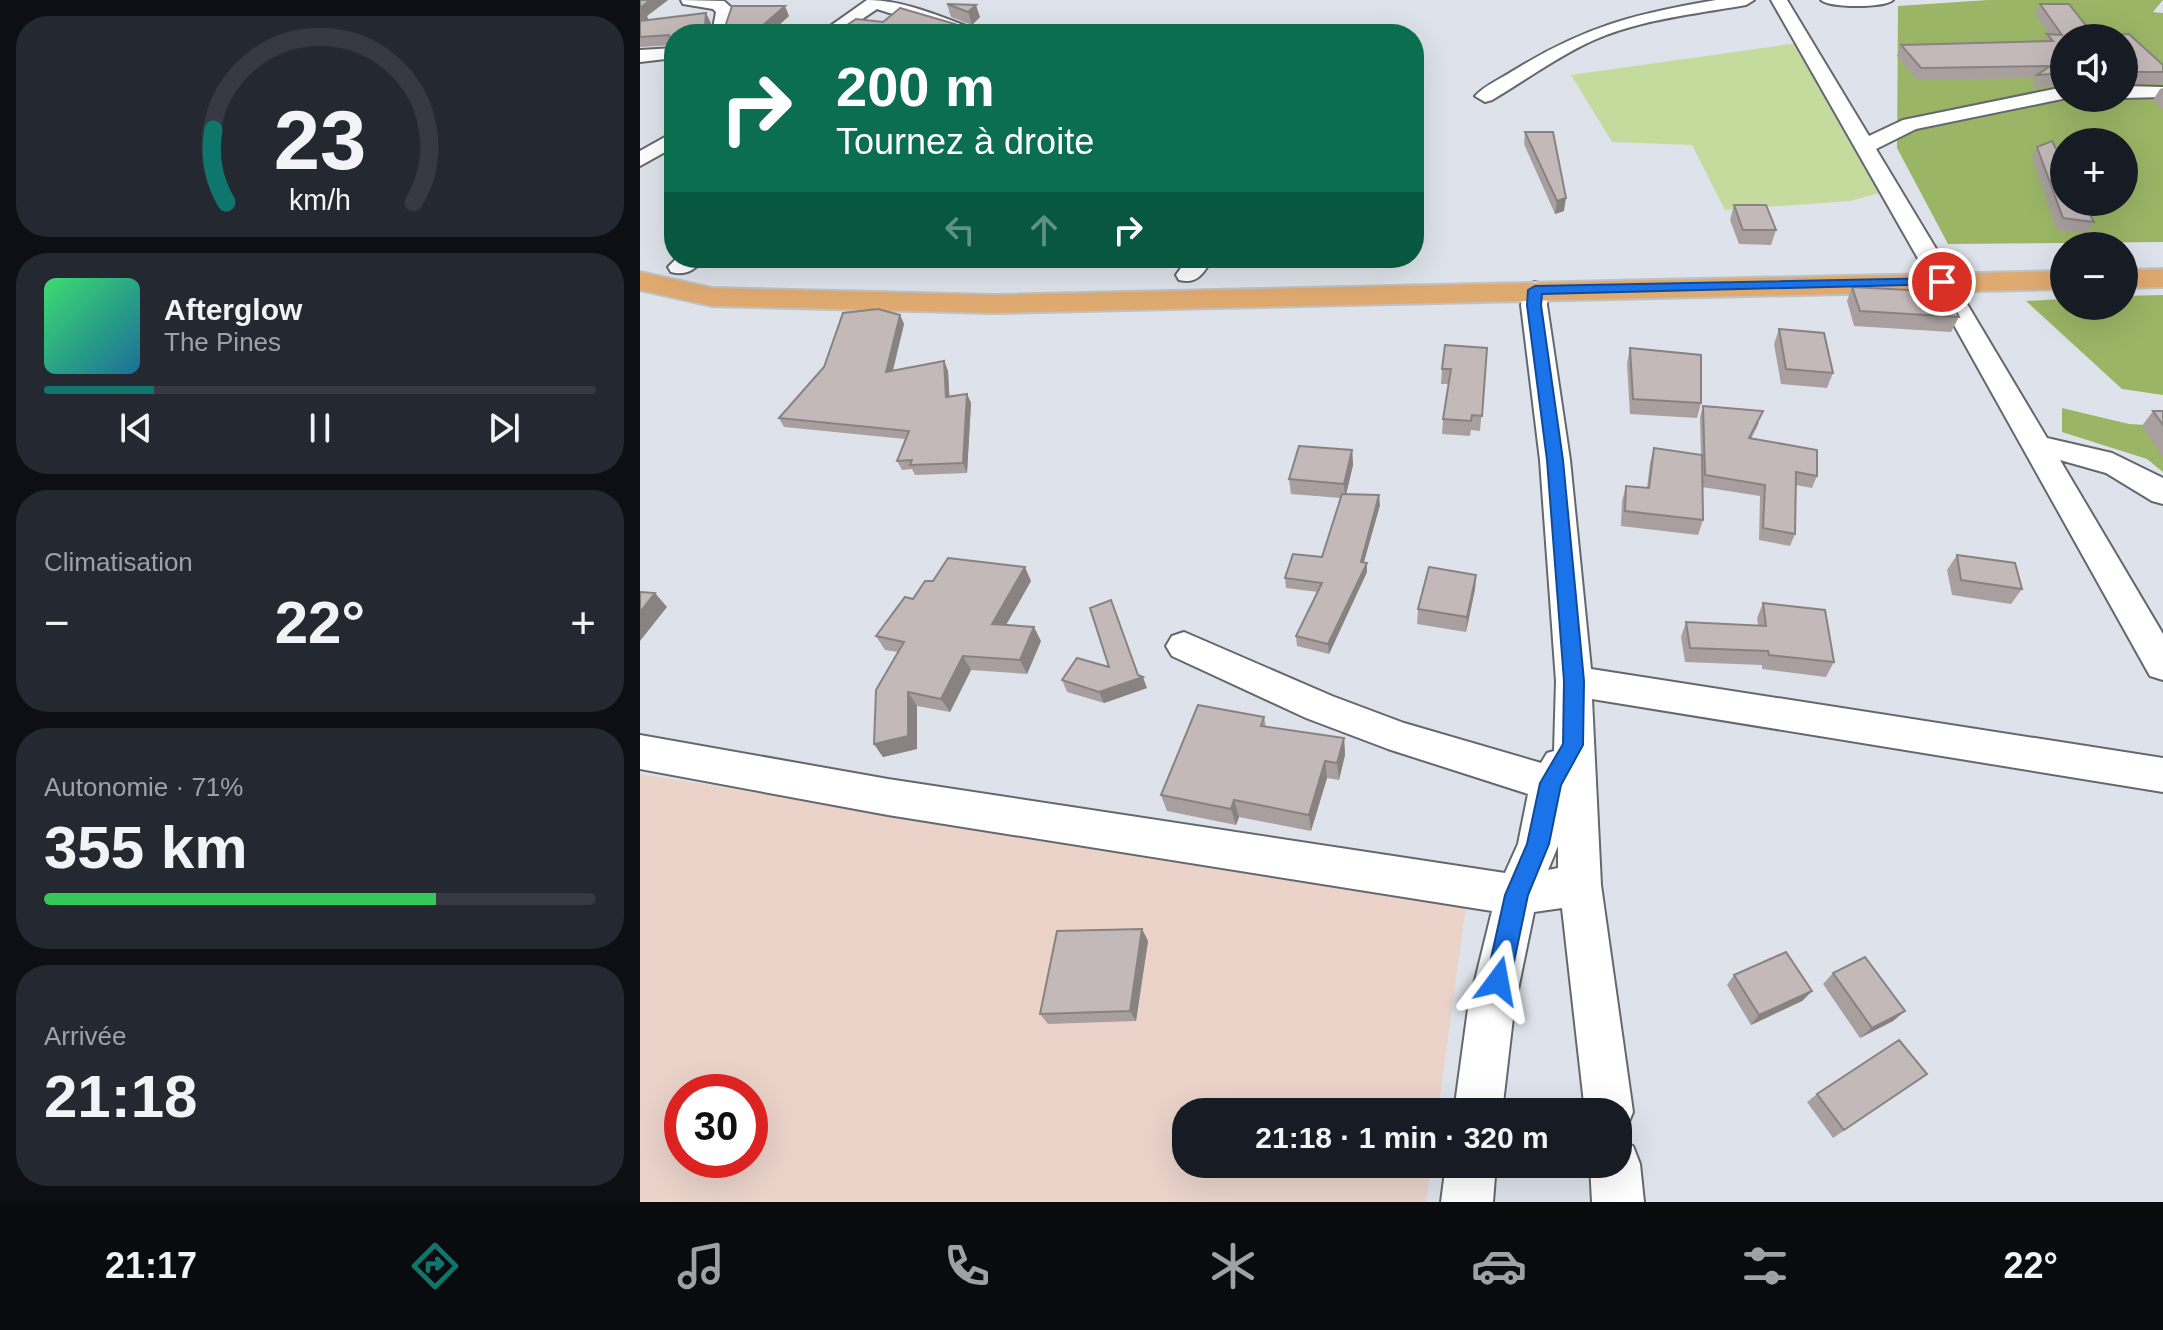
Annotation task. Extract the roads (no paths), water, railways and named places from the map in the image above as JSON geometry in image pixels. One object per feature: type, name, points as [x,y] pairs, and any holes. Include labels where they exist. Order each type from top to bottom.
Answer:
[{"type":"main road","points":[[640,259],[664,261]]},
{"type":"main road","points":[[2138,260],[2163,259]]},
{"type":"main road","points":[[640,281],[712,297],[994,304],[1535,290],[1937,272],[2050,261]]},
{"type":"main road","points":[[1424,266],[1937,272],[2050,279]]},
{"type":"main road","points":[[711,268],[777,281],[1164,268]]},
{"type":"main road","points":[[2138,279],[2163,278]]},
{"type":"street","points":[[689,0],[718,5],[725,10],[723,24]]},
{"type":"street","points":[[1485,96],[1559,50],[1618,25],[1746,0]]},
{"type":"street","points":[[1779,0],[1866,146],[2034,446],[2163,666]]},
{"type":"street","points":[[1829,0],[1885,0]]},
{"type":"street","points":[[843,24],[876,2],[944,24]]},
{"type":"street","points":[[640,56],[664,54]]},
{"type":"street","points":[[2138,92],[2159,92]]},
{"type":"street","points":[[1866,146],[1910,124],[2050,96]]},
{"type":"street","points":[[640,160],[664,144]]},
{"type":"street","points":[[1535,290],[1534,305],[1555,460],[1574,681],[1573,745],[1580,885],[1607,1098]]},
{"type":"street","points":[[2034,446],[2100,457],[2140,476],[2163,493]]},
{"type":"street","points":[[1184,646],[1360,723],[1550,783]]},
{"type":"street","points":[[1574,681],[2163,775]]},
{"type":"street","points":[[1480,1098],[1491,1009],[1517,895],[1538,844],[1550,783],[1573,745]]},
{"type":"street","points":[[640,752],[888,797],[1517,895],[1580,885]]},
{"type":"street","points":[[1467,1202],[1470,1178]]},
{"type":"street","points":[[1616,1178],[1618,1202]]}]
